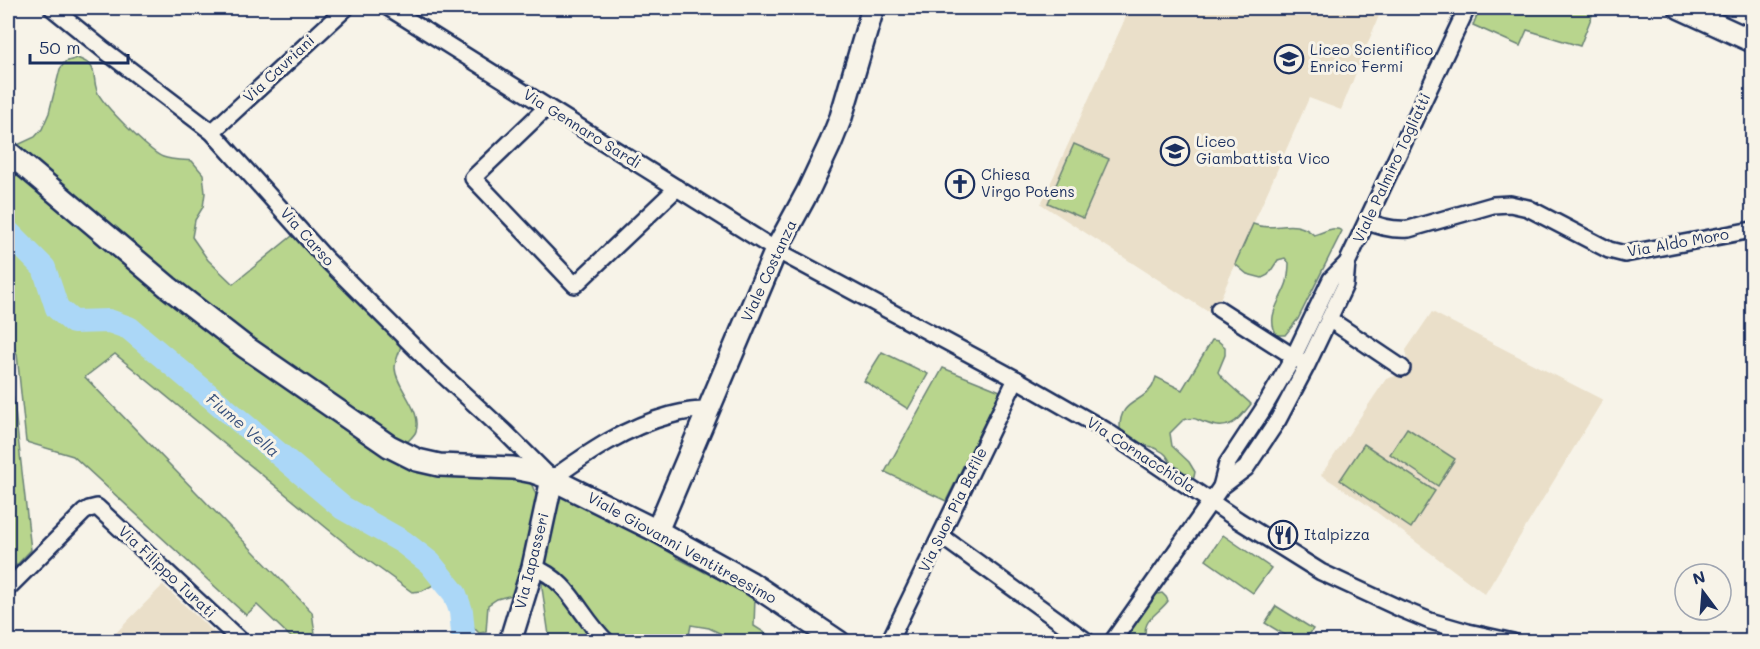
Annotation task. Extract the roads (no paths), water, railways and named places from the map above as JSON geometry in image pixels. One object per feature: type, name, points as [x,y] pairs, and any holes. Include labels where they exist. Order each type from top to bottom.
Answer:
[{"type":"street","name":"Via Carso","points":[[52,8],[212,132],[324,257],[429,362],[552,479]]},
{"type":"street","name":"Via Cavriani","points":[[212,132],[346,8]]},
{"type":"street","name":"Via Gennaro Sardi","points":[[389,8],[776,250]]},
{"type":"street","name":"Viale Costanza","points":[[657,531],[776,250],[831,142],[841,117],[873,8]]},
{"type":"street","name":"Viale Palmiro Togliatti","points":[[1221,487],[1227,464],[1293,358],[1331,279],[1347,262],[1467,8]]},
{"type":"street","points":[[1680,8],[1752,41]]},
{"type":"street","points":[[547,107],[473,178],[575,285],[677,188]]},
{"type":"street","name":"Viale Giovanni Ventitreesimo","points":[[8,152],[168,287],[244,346],[389,446],[417,460],[439,465],[513,468],[552,479],[657,531],[751,583],[840,642]]},
{"type":"street","name":"Via Aldo Moro","points":[[1366,221],[1385,228],[1409,229],[1493,205],[1510,204],[1528,208],[1609,250],[1625,254],[1752,230]]},
{"type":"street","name":"Via Cornacchiola","points":[[776,250],[1016,379],[1105,430],[1321,572],[1451,635],[1513,642]]},
{"type":"street","name":"Viale Palmiro Togliatti","points":[[1112,642],[1210,501],[1221,487],[1246,468],[1278,420],[1346,285],[1347,262]]},
{"type":"street","points":[[1219,309],[1307,365]]},
{"type":"street","points":[[1329,319],[1402,368]]},
{"type":"street","name":"Via Suor Pia Bafile","points":[[890,642],[1016,379]]},
{"type":"street","points":[[552,479],[583,456],[621,433],[665,417],[693,410],[708,411]]},
{"type":"street","name":"Via Iapasseri","points":[[510,642],[533,567],[552,479]]},
{"type":"street","name":"Via Filippo Turati","points":[[8,588],[89,509],[97,507],[242,642]]},
{"type":"street","points":[[941,536],[1088,642]]},
{"type":"street","points":[[533,567],[553,576],[561,583],[589,622],[607,642]]},
{"type":"waterway","name":"Fiume Vella","points":[[8,232],[44,268],[57,308],[73,322],[109,321],[129,328],[343,508],[403,542],[430,563],[455,594],[461,611],[464,642]]},
{"type":"place","name":"Liceo Scientifico Enrico Fermi","points":[[1289,59]]},
{"type":"place","name":"Liceo Giambattista Vico","points":[[1175,151]]},
{"type":"place","name":"Chiesa Virgo Potens","points":[[960,184]]},
{"type":"place","name":"Italpizza","points":[[1283,535]]}]
